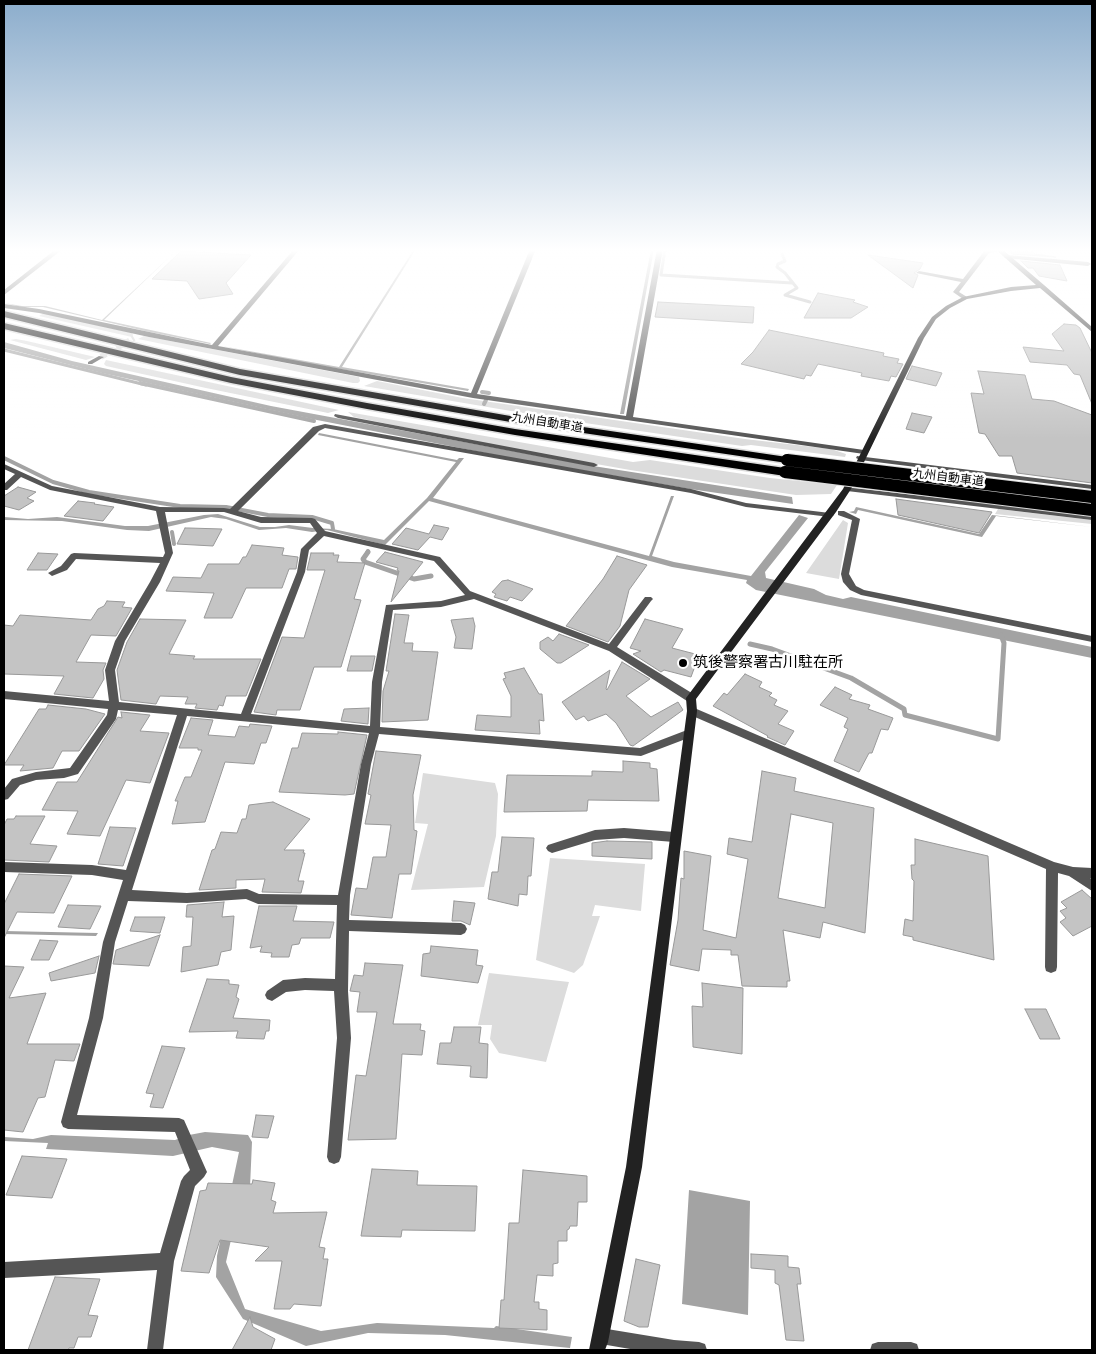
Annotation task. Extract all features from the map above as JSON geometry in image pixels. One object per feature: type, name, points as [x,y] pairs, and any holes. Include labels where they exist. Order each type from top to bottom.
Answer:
[{"type":"highway","name":"九州自動車道","points":[[4,314],[240,372],[786,466],[1092,497]]},
{"type":"highway","name":"九州自動車道","points":[[9,327],[231,380],[515,432],[786,466],[1092,510]]},
{"type":"street","points":[[45,312],[142,333],[473,396],[862,455],[1092,487]]},
{"type":"street","points":[[214,347],[243,312]]},
{"type":"street","points":[[473,396],[507,312]]},
{"type":"street","points":[[629,419],[648,312]]},
{"type":"street","points":[[699,1350],[599,1343],[634,1168],[674,836],[687,734],[692,711],[691,698],[847,489],[862,455],[925,331],[934,318],[941,312]]},
{"type":"street","points":[[1072,312],[1092,330]]},
{"type":"street","points":[[134,338],[142,333]]},
{"type":"street","points":[[90,363],[101,357]]},
{"type":"street","points":[[338,416],[594,464]]},
{"type":"street","points":[[232,512],[316,429],[325,426],[691,492],[746,505],[830,514]]},
{"type":"street","points":[[4,466],[19,475],[50,488],[160,509],[224,510],[261,520],[312,522],[322,533],[438,559],[467,592],[611,648],[691,698]]},
{"type":"street","points":[[4,488],[19,475]]},
{"type":"street","points":[[847,489],[1092,518]]},
{"type":"street","points":[[4,796],[16,782],[36,776],[64,774],[74,771],[112,716],[114,704],[110,670],[120,641],[155,582],[168,553],[160,509]]},
{"type":"street","points":[[841,513],[856,519],[845,574],[848,582],[861,592],[1092,639]]},
{"type":"street","points":[[245,717],[300,572],[306,549],[322,533]]},
{"type":"street","points":[[52,573],[64,568],[74,556],[165,560]]},
{"type":"street","points":[[334,1157],[344,1038],[341,985],[344,900],[366,764],[375,730],[377,682],[390,607],[441,604],[475,596]]},
{"type":"street","points":[[611,648],[648,599]]},
{"type":"street","points":[[4,695],[375,730],[642,752],[687,734]]},
{"type":"street","points":[[156,1350],[166,1261],[189,1182],[199,1172],[179,1125],[68,1122],[96,1018],[109,942],[183,711]]},
{"type":"street","points":[[692,711],[1052,866],[1073,872],[1092,873]]},
{"type":"street","points":[[552,848],[595,835],[624,833],[674,836]]},
{"type":"street","points":[[4,866],[13,868],[92,870],[130,876]]},
{"type":"street","points":[[1051,967],[1052,866]]},
{"type":"street","points":[[1073,872],[1092,886]]},
{"type":"street","points":[[124,895],[186,898],[247,894],[258,899],[344,900]]},
{"type":"street","points":[[343,925],[461,929]]},
{"type":"street","points":[[272,995],[283,986],[341,985]]},
{"type":"street","points":[[4,1270],[166,1261]]},
{"type":"street","points":[[878,1350],[911,1350]]},
{"type":"shaded area","points":[[65,312],[102,320],[112,312],[104,320],[211,343],[145,331]]},
{"type":"shaded area","points":[[374,312],[376,312],[342,367],[469,389],[468,391],[288,360],[221,346],[339,367]]},
{"type":"shaded area","points":[[639,312],[643,312],[624,414],[620,414]]},
{"type":"shaded area","points":[[44,313],[132,333],[133,335],[132,337],[39,316]]},
{"type":"shaded area","points":[[144,336],[359,377],[360,381],[353,383],[138,339]]},
{"type":"shaded area","points":[[16,339],[95,357],[86,360],[10,340]]},
{"type":"shaded area","points":[[4,342],[72,361],[271,406],[593,466],[792,497],[793,504],[690,489],[511,458],[317,420],[102,373],[4,348]]},
{"type":"shaded area","points":[[106,360],[339,410],[328,413],[206,388],[106,366],[104,364]]},
{"type":"shaded area","points":[[377,381],[463,398],[745,439],[831,449],[846,454],[845,457],[751,445],[742,446],[558,419],[364,386]]},
{"type":"shaded area","points":[[348,412],[633,462],[650,460],[770,478],[837,485],[831,494],[796,495],[630,470],[506,448],[354,417]]},
{"type":"shaded area","points":[[319,433],[457,460],[464,458],[433,498],[649,556],[671,496],[674,496],[652,556],[674,562],[751,576],[799,515],[808,518],[765,572],[766,578],[814,589],[826,595],[843,599],[851,597],[1092,647],[1092,658],[756,590],[746,583],[747,580],[672,567],[429,501],[385,545],[327,530],[312,532],[286,528],[259,530],[226,519],[211,517],[149,531],[127,530],[62,521],[4,520],[4,517],[28,519],[57,517],[125,526],[148,526],[218,514],[260,527],[289,525],[333,529],[384,540],[427,498],[456,462],[318,435]]},
{"type":"shaded area","points":[[856,507],[979,534],[992,515],[1092,527],[996,516],[982,537],[858,510],[856,514],[849,512],[854,511]]},
{"type":"shaded area","points":[[998,509],[1092,520],[1092,524],[995,514]]},
{"type":"shaded area","points":[[843,520],[848,523],[839,579],[806,573]]},
{"type":"shaded area","points":[[423,773],[495,783],[498,794],[496,836],[484,887],[411,890],[428,824],[415,823]]},
{"type":"shaded area","points":[[550,858],[645,864],[641,911],[595,905],[592,916],[600,916],[583,965],[574,973],[536,960]]},
{"type":"shaded area","points":[[4,931],[98,933],[96,936],[4,934]]},
{"type":"shaded area","points":[[489,973],[569,982],[546,1062],[499,1053],[490,1039],[492,1025],[478,1025]]},
{"type":"shaded area","points":[[205,1132],[248,1135],[252,1142],[250,1187],[233,1231],[226,1262],[245,1309],[321,1331],[377,1323],[494,1328],[496,1326],[572,1337],[570,1348],[445,1335],[368,1333],[306,1346],[243,1319],[216,1277],[217,1256],[239,1152],[212,1147],[173,1156],[46,1149],[48,1143],[4,1141],[4,1137],[33,1139],[51,1135],[175,1140]]},
{"type":"shaded area","points":[[689,1190],[750,1201],[748,1315],[682,1304]]},
{"type":"building","points":[[656,312],[754,312],[753,323],[655,317]]},
{"type":"building","points":[[807,312],[860,312],[851,318],[804,318]]},
{"type":"building","points":[[1064,324],[1076,325],[1080,328],[1092,353],[1092,404],[1080,375],[1074,374],[1067,365],[1030,362],[1023,347],[1064,351],[1052,334]]},
{"type":"building","points":[[769,330],[884,353],[883,356],[899,359],[897,363],[903,364],[896,377],[891,376],[889,381],[861,376],[862,373],[818,364],[811,376],[806,375],[804,379],[741,364],[753,352]]},
{"type":"building","points":[[912,366],[942,373],[936,386],[906,379]]},
{"type":"building","points":[[978,371],[1025,375],[1032,399],[1054,401],[1092,415],[1092,483],[1017,473],[1012,456],[999,456],[985,434],[979,433],[971,393],[984,394]]},
{"type":"building","points":[[912,413],[932,417],[924,433],[906,429]]},
{"type":"building","points":[[18,487],[36,492],[27,498],[34,501],[19,510],[4,506],[4,496]]},
{"type":"building","points":[[896,499],[992,512],[979,533],[898,515]]},
{"type":"building","points":[[78,501],[114,507],[103,521],[64,516]]},
{"type":"building","points":[[434,525],[449,528],[442,540],[430,537],[418,550],[392,544],[406,528],[429,534]]},
{"type":"building","points":[[185,528],[222,529],[213,546],[177,544]]},
{"type":"building","points":[[252,545],[284,548],[282,555],[298,557],[296,569],[289,569],[282,588],[246,588],[232,618],[204,618],[214,593],[166,591],[173,577],[201,578],[208,564],[239,564],[243,557],[246,557]]},
{"type":"building","points":[[385,552],[423,562],[391,602],[399,571],[397,570],[398,568],[376,562]]},
{"type":"building","points":[[38,553],[58,554],[47,570],[27,570]]},
{"type":"building","points":[[311,553],[334,553],[333,555],[339,555],[337,562],[365,563],[354,599],[361,600],[341,667],[314,667],[300,710],[277,710],[276,715],[254,712],[282,637],[304,638],[325,570],[307,570]]},
{"type":"building","points":[[617,556],[647,565],[629,590],[620,626],[608,642],[566,626],[603,579]]},
{"type":"building","points":[[508,580],[533,589],[522,601],[510,597],[507,601],[494,597],[496,594],[492,592],[502,581]]},
{"type":"building","points":[[107,601],[125,602],[122,607],[132,608],[116,636],[91,635],[76,662],[106,663],[103,670],[104,679],[93,698],[54,694],[64,676],[4,674],[4,625],[13,626],[20,615],[91,620],[98,609],[104,606]]},
{"type":"building","points":[[395,614],[409,615],[404,643],[413,643],[412,651],[438,652],[428,720],[382,722],[383,691],[389,671],[386,671]]},
{"type":"building","points":[[473,618],[475,626],[472,649],[454,648],[456,637],[451,620]]},
{"type":"building","points":[[140,619],[186,620],[169,654],[195,656],[193,659],[261,659],[246,696],[226,696],[223,706],[219,705],[217,710],[195,708],[197,704],[185,704],[188,697],[160,696],[156,704],[121,700],[117,670],[127,642]]},
{"type":"building","points":[[645,619],[683,629],[672,648],[699,655],[691,677],[664,670],[661,672],[633,654],[641,651],[630,648]]},
{"type":"building","points":[[559,634],[589,645],[561,663],[557,663],[540,649],[540,642],[548,637],[553,641]]},
{"type":"building","points":[[351,656],[375,656],[372,671],[347,671]]},
{"type":"building","points":[[622,662],[650,679],[626,696],[651,717],[678,702],[683,710],[633,746],[630,745],[616,723],[606,714],[588,721],[584,716],[576,720],[562,702],[610,670],[607,690]]},
{"type":"building","points":[[524,668],[539,694],[542,694],[544,721],[539,720],[540,734],[475,730],[477,715],[511,717],[511,696],[503,679],[506,678],[504,673]]},
{"type":"building","points":[[745,674],[762,682],[759,687],[772,693],[769,696],[777,700],[774,705],[788,711],[778,724],[794,731],[785,745],[767,737],[713,706],[724,693],[727,695]]},
{"type":"building","points":[[835,687],[852,695],[849,699],[870,705],[868,709],[893,718],[888,730],[881,729],[872,753],[869,753],[859,772],[834,761],[848,729],[844,727],[848,718],[820,705]]},
{"type":"building","points":[[48,705],[86,709],[105,714],[79,751],[62,751],[53,768],[20,771],[24,765],[4,765],[39,709],[46,709]]},
{"type":"building","points":[[369,708],[368,724],[341,721],[344,709]]},
{"type":"building","points":[[121,712],[150,715],[140,731],[169,733],[150,783],[126,780],[100,836],[67,834],[78,811],[42,810],[57,782],[77,782],[118,717],[122,718]]},
{"type":"building","points":[[191,718],[213,720],[208,735],[235,737],[239,726],[249,727],[250,724],[272,726],[266,743],[261,743],[254,764],[225,762],[205,822],[172,824],[178,801],[175,801],[185,777],[191,777],[202,750],[198,750],[198,748],[179,748]]},
{"type":"building","points":[[338,732],[367,735],[354,794],[279,792],[292,748],[298,748],[302,733],[338,734]]},
{"type":"building","points":[[376,751],[421,755],[413,795],[414,830],[417,831],[411,874],[399,874],[392,918],[351,915],[356,888],[367,889],[373,857],[386,857],[391,825],[365,824],[371,795],[368,794]]},
{"type":"building","points":[[623,761],[650,763],[650,768],[657,769],[659,801],[588,800],[587,811],[504,812],[507,775],[592,776],[592,771],[623,772]]},
{"type":"building","points":[[762,771],[796,778],[794,791],[874,808],[865,933],[823,922],[820,938],[783,930],[790,981],[787,981],[787,987],[742,986],[738,955],[731,955],[731,950],[702,949],[699,971],[670,965],[678,920],[681,878],[684,879],[684,851],[711,856],[703,930],[736,938],[748,859],[727,854],[729,838],[752,842]],"holes":[[[791,814],[833,823],[825,908],[778,898]]]},
{"type":"building","points":[[273,802],[310,819],[284,850],[304,850],[303,853],[305,853],[298,881],[304,881],[301,893],[262,892],[265,879],[236,880],[236,888],[199,890],[212,850],[215,849],[221,832],[237,833],[242,819],[246,819],[249,805]]},
{"type":"building","points":[[16,816],[45,816],[30,844],[57,846],[49,862],[4,860],[4,825],[7,819],[14,819]]},
{"type":"building","points":[[110,827],[136,828],[123,866],[98,864]]},
{"type":"building","points":[[502,837],[534,838],[531,876],[528,876],[527,895],[519,894],[518,906],[488,899],[492,872],[498,872]]},
{"type":"building","points":[[915,839],[988,856],[994,960],[913,940],[913,937],[903,935],[905,919],[913,921],[914,881],[912,879],[911,865],[915,865]]},
{"type":"building","points":[[607,841],[652,842],[652,859],[592,856],[592,843]]},
{"type":"building","points":[[19,874],[72,876],[54,913],[17,912],[4,938],[4,904]]},
{"type":"building","points":[[1082,890],[1092,899],[1092,926],[1073,936],[1060,922],[1066,918],[1060,911],[1067,908],[1061,902]]},
{"type":"building","points":[[454,901],[475,903],[470,925],[461,921],[452,921]]},
{"type":"building","points":[[224,902],[222,917],[234,916],[231,950],[221,952],[218,965],[181,972],[183,947],[191,946],[193,917],[186,917],[187,905]]},
{"type":"building","points":[[68,905],[101,906],[90,929],[58,927]]},
{"type":"building","points":[[259,906],[297,906],[293,921],[334,922],[330,938],[301,938],[299,944],[292,945],[289,957],[271,957],[272,953],[260,952],[262,946],[250,948]]},
{"type":"building","points":[[135,917],[165,917],[160,933],[130,931]]},
{"type":"building","points":[[160,935],[149,966],[113,964],[116,950]]},
{"type":"building","points":[[40,940],[58,941],[49,960],[31,960]]},
{"type":"building","points":[[431,946],[478,950],[476,965],[483,966],[478,983],[421,976],[423,954],[430,953]]},
{"type":"building","points":[[99,956],[95,973],[51,981],[49,973]]},
{"type":"building","points":[[365,963],[403,965],[393,1024],[421,1024],[420,1030],[425,1031],[422,1055],[402,1054],[396,1139],[348,1140],[356,1075],[366,1076],[377,1012],[357,1012],[360,992],[350,991],[354,975],[363,976]]},
{"type":"building","points":[[4,966],[24,967],[9,998],[46,993],[27,1044],[80,1044],[74,1061],[55,1060],[45,1097],[38,1098],[23,1132],[4,1130]]},
{"type":"building","points":[[207,979],[229,980],[229,984],[239,985],[236,997],[239,999],[233,1018],[270,1020],[269,1031],[266,1031],[264,1039],[236,1038],[238,1031],[189,1032]]},
{"type":"building","points":[[702,983],[743,988],[742,1054],[693,1047],[692,1006],[703,1007]]},
{"type":"building","points":[[1025,1009],[1046,1009],[1060,1039],[1040,1039]]},
{"type":"building","points":[[454,1027],[481,1027],[479,1043],[488,1044],[487,1078],[470,1077],[471,1066],[437,1064],[440,1043],[451,1043]]},
{"type":"building","points":[[162,1046],[185,1048],[163,1108],[150,1107],[154,1094],[146,1093]]},
{"type":"building","points":[[256,1115],[274,1116],[268,1138],[252,1137]]},
{"type":"building","points":[[22,1156],[67,1159],[52,1198],[6,1195]]},
{"type":"building","points":[[372,1169],[418,1171],[417,1185],[477,1186],[475,1231],[402,1230],[401,1237],[361,1236]]},
{"type":"building","points":[[523,1170],[587,1176],[587,1202],[578,1202],[577,1226],[570,1226],[567,1230],[567,1241],[558,1241],[558,1263],[553,1264],[553,1276],[537,1275],[534,1302],[539,1302],[539,1309],[547,1310],[547,1330],[499,1328],[501,1300],[504,1300],[509,1223],[519,1223]]},
{"type":"building","points":[[253,1180],[275,1183],[271,1200],[276,1202],[273,1213],[327,1212],[319,1247],[325,1248],[323,1259],[328,1259],[321,1306],[294,1304],[290,1309],[274,1309],[282,1261],[255,1261],[269,1247],[220,1240],[209,1273],[181,1271],[200,1191],[206,1190],[208,1183],[252,1184]]},
{"type":"building","points":[[751,1254],[788,1256],[788,1267],[799,1268],[801,1284],[797,1284],[804,1341],[786,1340],[779,1285],[775,1283],[775,1270],[751,1268]]},
{"type":"building","points":[[636,1259],[660,1265],[648,1327],[639,1327],[624,1321]]},
{"type":"building","points":[[55,1277],[100,1279],[88,1315],[98,1316],[91,1337],[78,1337],[74,1348],[69,1348],[68,1350],[28,1350]]},
{"type":"building","points":[[250,1317],[253,1327],[275,1339],[271,1350],[232,1350]]},
{"type":"waterway","points":[[4,350],[146,385]]},
{"type":"waterway","points":[[140,383],[314,421]]},
{"type":"waterway","points":[[482,392],[489,393]]},
{"type":"waterway","points":[[484,404],[486,400]]},
{"type":"waterway","points":[[4,458],[53,482],[89,492],[180,506],[226,507],[268,515],[312,517],[332,523],[333,529]]},
{"type":"waterway","points":[[172,532],[174,544]]},
{"type":"waterway","points":[[368,552],[363,559],[365,562],[414,579],[431,576]]},
{"type":"waterway","points":[[750,644],[772,649],[851,678],[904,709],[905,715],[998,739],[1004,643],[1001,635]]},
{"type":"tunnel","points":[[101,357],[134,338]]},
{"type":"place","name":"筑後警察署古川駐在所","points":[[683,663]]}]
